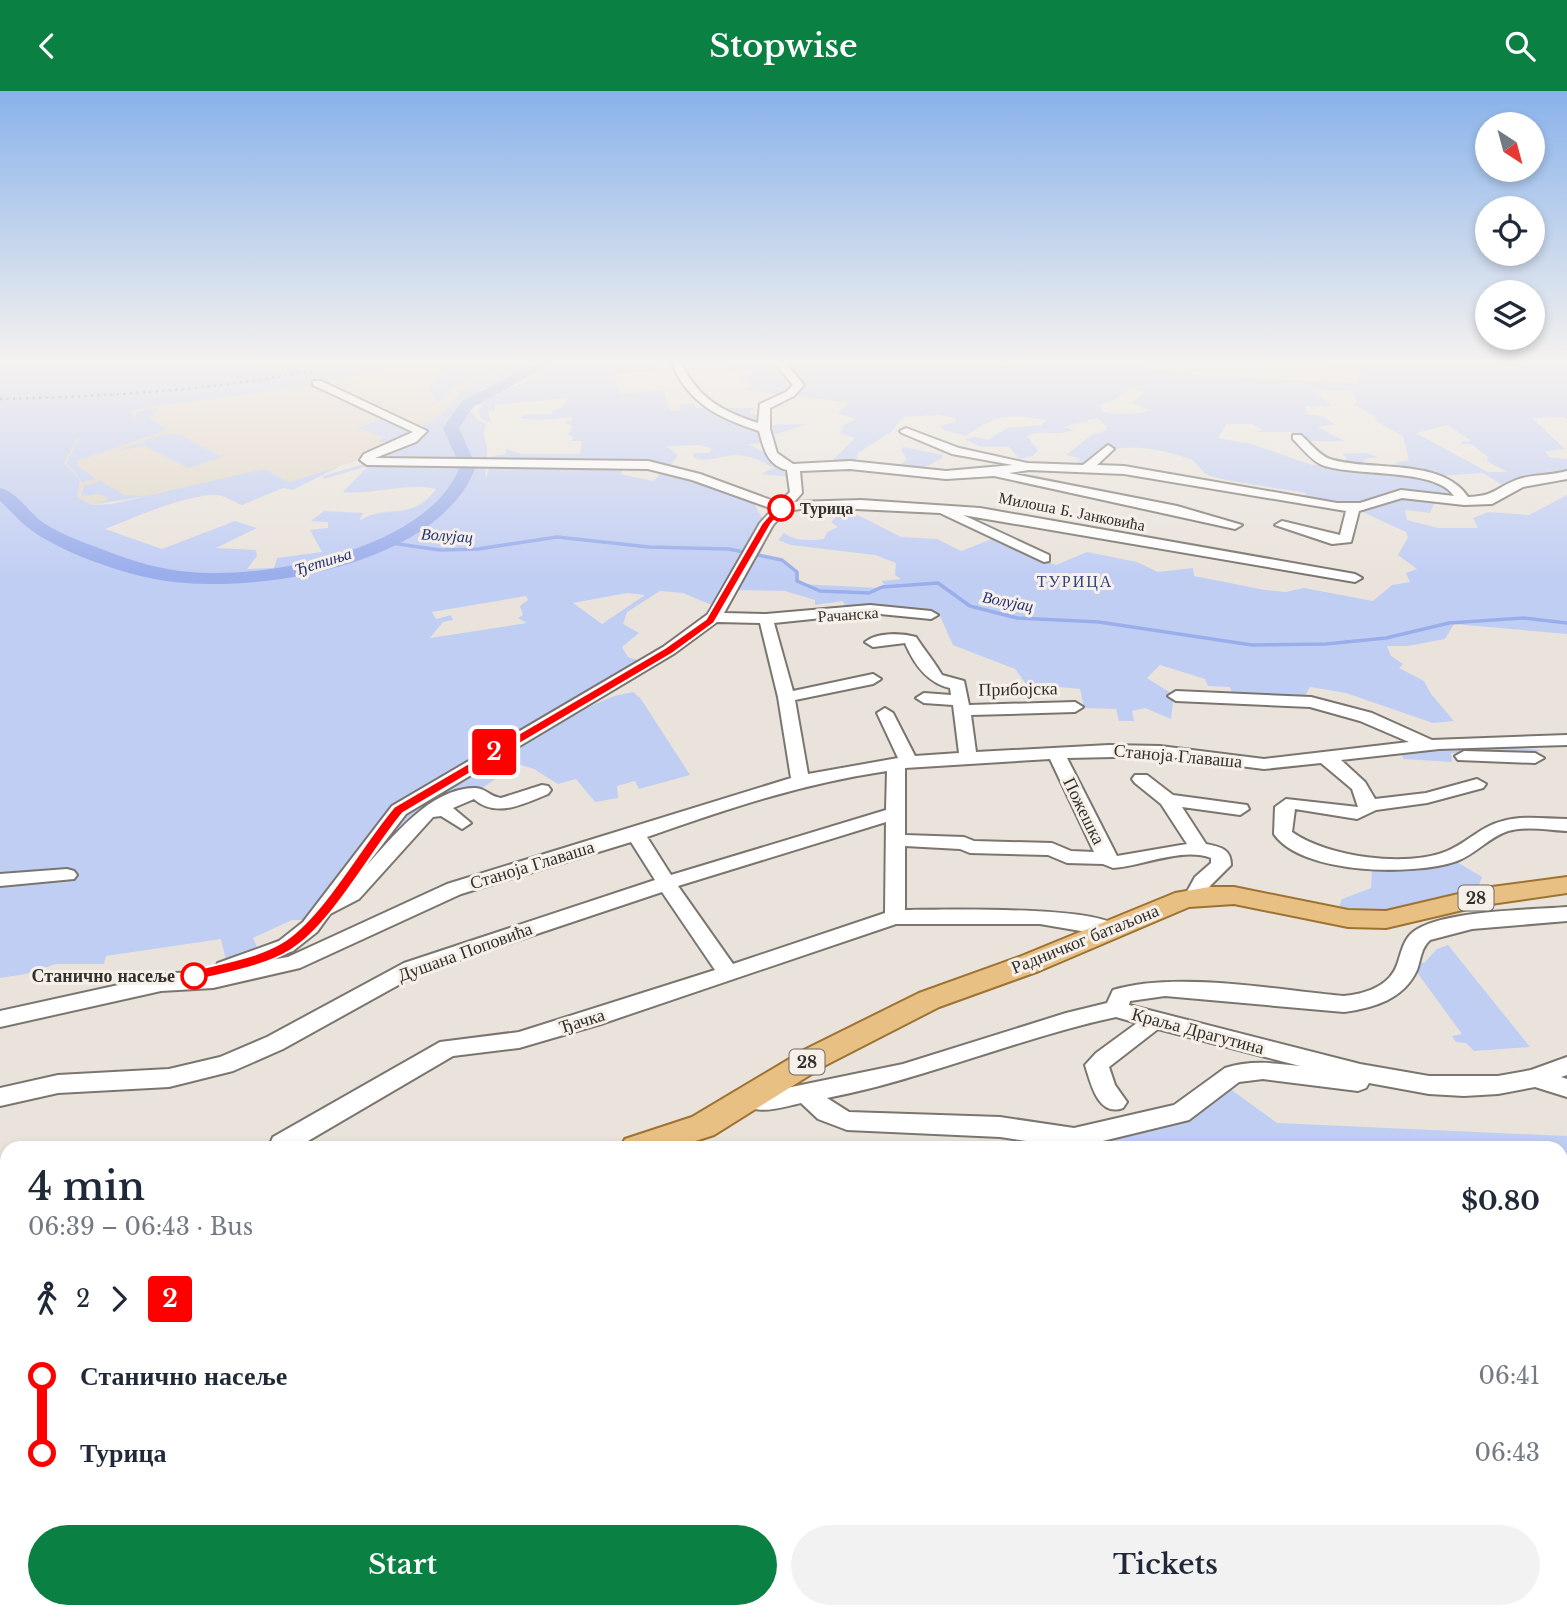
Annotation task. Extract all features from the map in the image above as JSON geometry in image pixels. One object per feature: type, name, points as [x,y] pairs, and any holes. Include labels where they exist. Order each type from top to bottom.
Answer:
[{"type":"main road","name":"Радничког батаљона","points":[[657,1141],[703,1126],[816,1057],[929,1000],[1029,964],[1194,897],[1242,894],[1334,915],[1378,920],[1410,917],[1488,895],[1567,885]]},
{"type":"street","points":[[420,432],[412,439],[387,446],[366,460],[648,465],[696,477],[781,508]]},
{"type":"street","points":[[765,432],[771,454],[782,465],[793,468],[850,465],[946,475],[991,473],[1029,466]]},
{"type":"street","points":[[908,432],[956,451],[1029,466],[1150,472],[1296,502],[1353,508],[1401,494],[1464,501],[1492,500],[1520,483],[1567,475]]},
{"type":"street","points":[[1297,437],[1325,462],[1393,470],[1435,479],[1455,487],[1464,501]]},
{"type":"street","points":[[1086,468],[1108,449]]},
{"type":"street","points":[[321,914],[373,840],[399,810],[669,650],[714,617],[767,523],[798,489],[793,468]]},
{"type":"street","points":[[991,473],[1069,492],[1174,508],[1236,525]]},
{"type":"street","name":"Милоша Б. Јанковића","points":[[781,508],[815,503],[939,508],[1032,520],[1130,540],[1354,577]]},
{"type":"street","points":[[939,508],[1044,558]]},
{"type":"street","points":[[1282,525],[1332,540],[1346,539],[1353,508]]},
{"type":"street","name":"Рачанска","points":[[714,617],[766,619],[870,609],[931,615]]},
{"type":"street","points":[[766,619],[786,697],[800,781]]},
{"type":"street","points":[[873,642],[901,638],[911,640],[920,659],[929,665],[932,677],[958,684],[968,758]]},
{"type":"street","points":[[786,697],[873,680]]},
{"type":"street","points":[[1176,696],[1311,702],[1366,717],[1430,745]]},
{"type":"street","name":"Прибојска","points":[[924,698],[962,706],[1075,707]]},
{"type":"street","points":[[885,713],[903,763],[895,813],[895,917]]},
{"type":"street","name":"Станоја Главаша","points":[[163,984],[227,978],[293,963],[454,889],[800,781],[903,763],[1110,750],[1160,751],[1264,764],[1430,745],[1567,740]]},
{"type":"street","name":"Станоја Главаша","points":[[1404,750],[1535,758]]},
{"type":"street","name":"Пожешка","points":[[1057,755],[1113,862],[1136,861],[1199,848]]},
{"type":"street","points":[[1324,757],[1357,783],[1367,810],[1357,813],[1292,803],[1284,807],[1283,834],[1318,852],[1357,862],[1393,866],[1422,864],[1453,856],[1482,834],[1509,825],[1567,825]]},
{"type":"street","points":[[1141,779],[1158,787],[1170,800],[1199,848],[1215,852],[1223,860],[1202,882],[1194,897]]},
{"type":"street","points":[[1367,806],[1427,798],[1477,784]]},
{"type":"street","points":[[0,1019],[238,965],[286,946],[321,914],[352,894],[426,813],[438,810],[468,794],[480,794],[486,802],[500,805],[542,790]]},
{"type":"street","points":[[1170,800],[1240,809]]},
{"type":"street","points":[[438,810],[447,812],[462,823]]},
{"type":"street","name":"Душана Поповића","points":[[0,1097],[58,1084],[169,1078],[225,1065],[275,1043],[412,968],[667,883],[895,813]]},
{"type":"street","points":[[636,834],[692,924],[729,973]]},
{"type":"street","points":[[894,840],[964,843],[970,847],[1052,849],[1067,857],[1109,858]]},
{"type":"street","points":[[0,880],[67,875]]},
{"type":"street","points":[[1116,1009],[1121,995],[1165,988],[1344,1004],[1362,1002],[1381,995],[1406,973],[1414,944],[1421,936],[1451,926],[1567,914]]},
{"type":"street","name":"Ђачка","points":[[287,1141],[448,1048],[519,1040],[895,917],[1040,917],[1110,929]]},
{"type":"street","name":"Краља Драгутина","points":[[751,1097],[763,1101],[920,1069],[1008,1038],[1084,1015],[1116,1009],[1415,1086],[1464,1086],[1539,1079],[1567,1066]]},
{"type":"street","points":[[1115,1102],[1104,1090],[1097,1065],[1106,1055],[1143,1033],[1153,1020]]},
{"type":"street","points":[[805,1093],[826,1112],[847,1121],[1000,1126],[1074,1138],[1181,1113],[1233,1074],[1262,1070],[1415,1086]]},
{"type":"street","points":[[1539,1079],[1567,1088]]},
{"type":"shaded area","points":[[0,432],[160,432],[77,461],[77,465],[96,479],[82,482],[67,463],[78,438],[64,463],[80,480],[77,497],[93,505],[112,504],[264,469],[289,482],[340,466],[293,490],[283,488],[242,505],[219,495],[190,498],[105,529],[162,549],[235,521],[257,528],[216,548],[256,550],[257,556],[247,569],[274,568],[277,558],[322,552],[310,530],[328,528],[328,522],[311,521],[324,511],[363,513],[359,521],[379,513],[418,506],[427,499],[436,489],[414,487],[343,492],[368,466],[324,479],[323,476],[371,462],[367,460],[421,432],[484,432],[486,478],[493,456],[506,454],[506,449],[521,454],[580,454],[582,441],[571,441],[574,438],[569,432],[782,432],[763,434],[765,443],[748,444],[766,453],[790,477],[761,474],[774,468],[747,456],[698,459],[693,457],[694,453],[709,453],[713,449],[699,445],[666,446],[678,455],[670,465],[650,463],[658,471],[623,470],[620,474],[653,481],[665,469],[752,500],[764,521],[714,606],[683,593],[660,591],[627,612],[623,624],[639,633],[622,647],[628,657],[641,661],[570,715],[614,696],[633,692],[641,699],[690,775],[639,789],[635,781],[617,786],[618,798],[595,802],[576,779],[558,784],[534,769],[518,764],[448,811],[420,813],[367,870],[344,868],[303,920],[292,920],[253,938],[259,951],[226,961],[221,939],[106,956],[104,964],[56,964],[26,974],[0,978]],"holes":[[[627,593],[645,595],[602,624],[573,603]],[[526,596],[528,600],[520,606],[523,615],[518,618],[527,623],[430,638],[443,622],[453,620],[451,615],[436,619],[432,612]]]},
{"type":"shaded area","points":[[95,432],[414,432],[353,462],[289,482],[264,469],[180,491],[93,505],[77,497],[80,480],[64,463],[78,438]]},
{"type":"shaded area","points":[[371,432],[408,432],[390,442],[376,442],[386,437]]},
{"type":"shaded area","points":[[890,432],[858,453],[856,460],[833,460],[855,438],[839,433]]},
{"type":"shaded area","points":[[952,432],[971,432],[966,436]]},
{"type":"shaded area","points":[[1000,432],[1065,432],[1027,436],[1038,450],[1033,456],[1020,459],[1009,447],[982,447],[964,439],[975,437],[988,440]]},
{"type":"shaded area","points":[[1221,432],[1218,438],[1251,444],[1312,465],[1344,465],[1347,458],[1342,454],[1366,453],[1378,457],[1364,459],[1363,464],[1406,470],[1395,463],[1409,460],[1403,436],[1396,432],[1419,432],[1416,433],[1488,472],[1507,472],[1487,461],[1488,457],[1471,444],[1461,444],[1471,441],[1458,432],[1547,432],[1565,449],[1545,451],[1549,457],[1567,459],[1567,477],[1504,486],[1483,473],[1439,476],[1458,498],[1434,504],[1430,513],[1405,510],[1407,520],[1438,528],[1478,528],[1473,518],[1488,512],[1529,515],[1567,495],[1567,634],[1454,624],[1445,639],[1408,646],[1387,646],[1391,656],[1403,664],[1399,668],[1424,681],[1431,694],[1454,721],[1433,723],[1346,693],[1310,687],[1302,701],[1234,700],[1230,687],[1208,686],[1205,679],[1160,665],[1147,678],[1174,695],[1171,719],[1145,708],[1132,711],[1134,721],[1119,721],[1116,709],[1084,708],[1080,689],[1026,684],[1015,669],[953,645],[940,616],[889,610],[846,610],[843,601],[815,605],[815,600],[785,591],[733,590],[759,542],[765,543],[760,555],[786,562],[796,570],[800,584],[880,588],[884,585],[882,581],[901,579],[895,575],[896,563],[875,555],[791,545],[778,540],[784,533],[802,540],[824,539],[827,532],[838,527],[831,522],[844,508],[901,537],[937,539],[961,551],[992,539],[1056,565],[1087,552],[1137,562],[1158,572],[1193,568],[1194,576],[1265,590],[1286,592],[1304,588],[1373,601],[1392,585],[1410,582],[1406,573],[1417,569],[1398,555],[1408,537],[1406,532],[1363,512],[1303,502],[1306,493],[1210,476],[1193,460],[1151,449],[1109,450],[1089,464],[1078,463],[1080,458],[1066,455],[1093,434]]},
{"type":"shaded area","points":[[1292,432],[1328,432],[1344,441],[1309,441]]},
{"type":"shaded area","points":[[164,434],[178,434],[222,457],[189,468],[144,446],[117,451]]},
{"type":"shaded area","points":[[903,447],[943,457],[923,467],[906,467],[900,465],[907,459],[901,450]]},
{"type":"shaded area","points":[[101,481],[124,495],[145,496],[100,503],[110,498],[98,494],[81,496],[84,486]]},
{"type":"shaded area","points":[[1493,745],[1541,750],[1528,756],[1451,753],[1452,762],[1404,759],[1400,753]]},
{"type":"shaded area","points":[[1457,862],[1482,877],[1476,893],[1444,897],[1383,911],[1337,911],[1342,899],[1371,888],[1372,870]]},
{"type":"shaded area","points":[[1448,945],[1530,1047],[1474,1051],[1466,1043],[1456,1042],[1452,1036],[1462,1034],[1413,967],[1414,960],[1424,963],[1437,949]]},
{"type":"shaded area","points":[[1226,1086],[1277,1123],[1567,1136],[1567,1141],[1101,1141],[1155,1127]]},
{"type":"waterway","name":"Ђетиња","points":[[0,493],[34,524],[52,535],[114,561],[146,571],[193,578],[276,574],[361,552],[399,536],[432,515],[457,491],[468,466],[453,432]]},
{"type":"waterway","name":"Волујац","points":[[384,542],[440,550],[478,549],[557,537],[649,547],[729,549],[782,560],[797,572],[797,581],[820,591],[869,593],[882,587],[938,583],[970,606],[1017,618],[1099,622],[1252,645],[1326,644],[1386,638],[1449,623],[1523,618],[1567,623]]},
{"type":"bus line","name":"2","points":[[194,976],[238,965],[286,946],[310,927],[321,914],[373,840],[399,810],[669,650],[710,621],[767,523],[781,508]]},
{"type":"place","name":"Турица","points":[[781,508]]},
{"type":"place","name":"Станично насеље","points":[[194,976]]},
{"type":"district","name":"ТУРИЦА","points":[[1075,581]]}]
